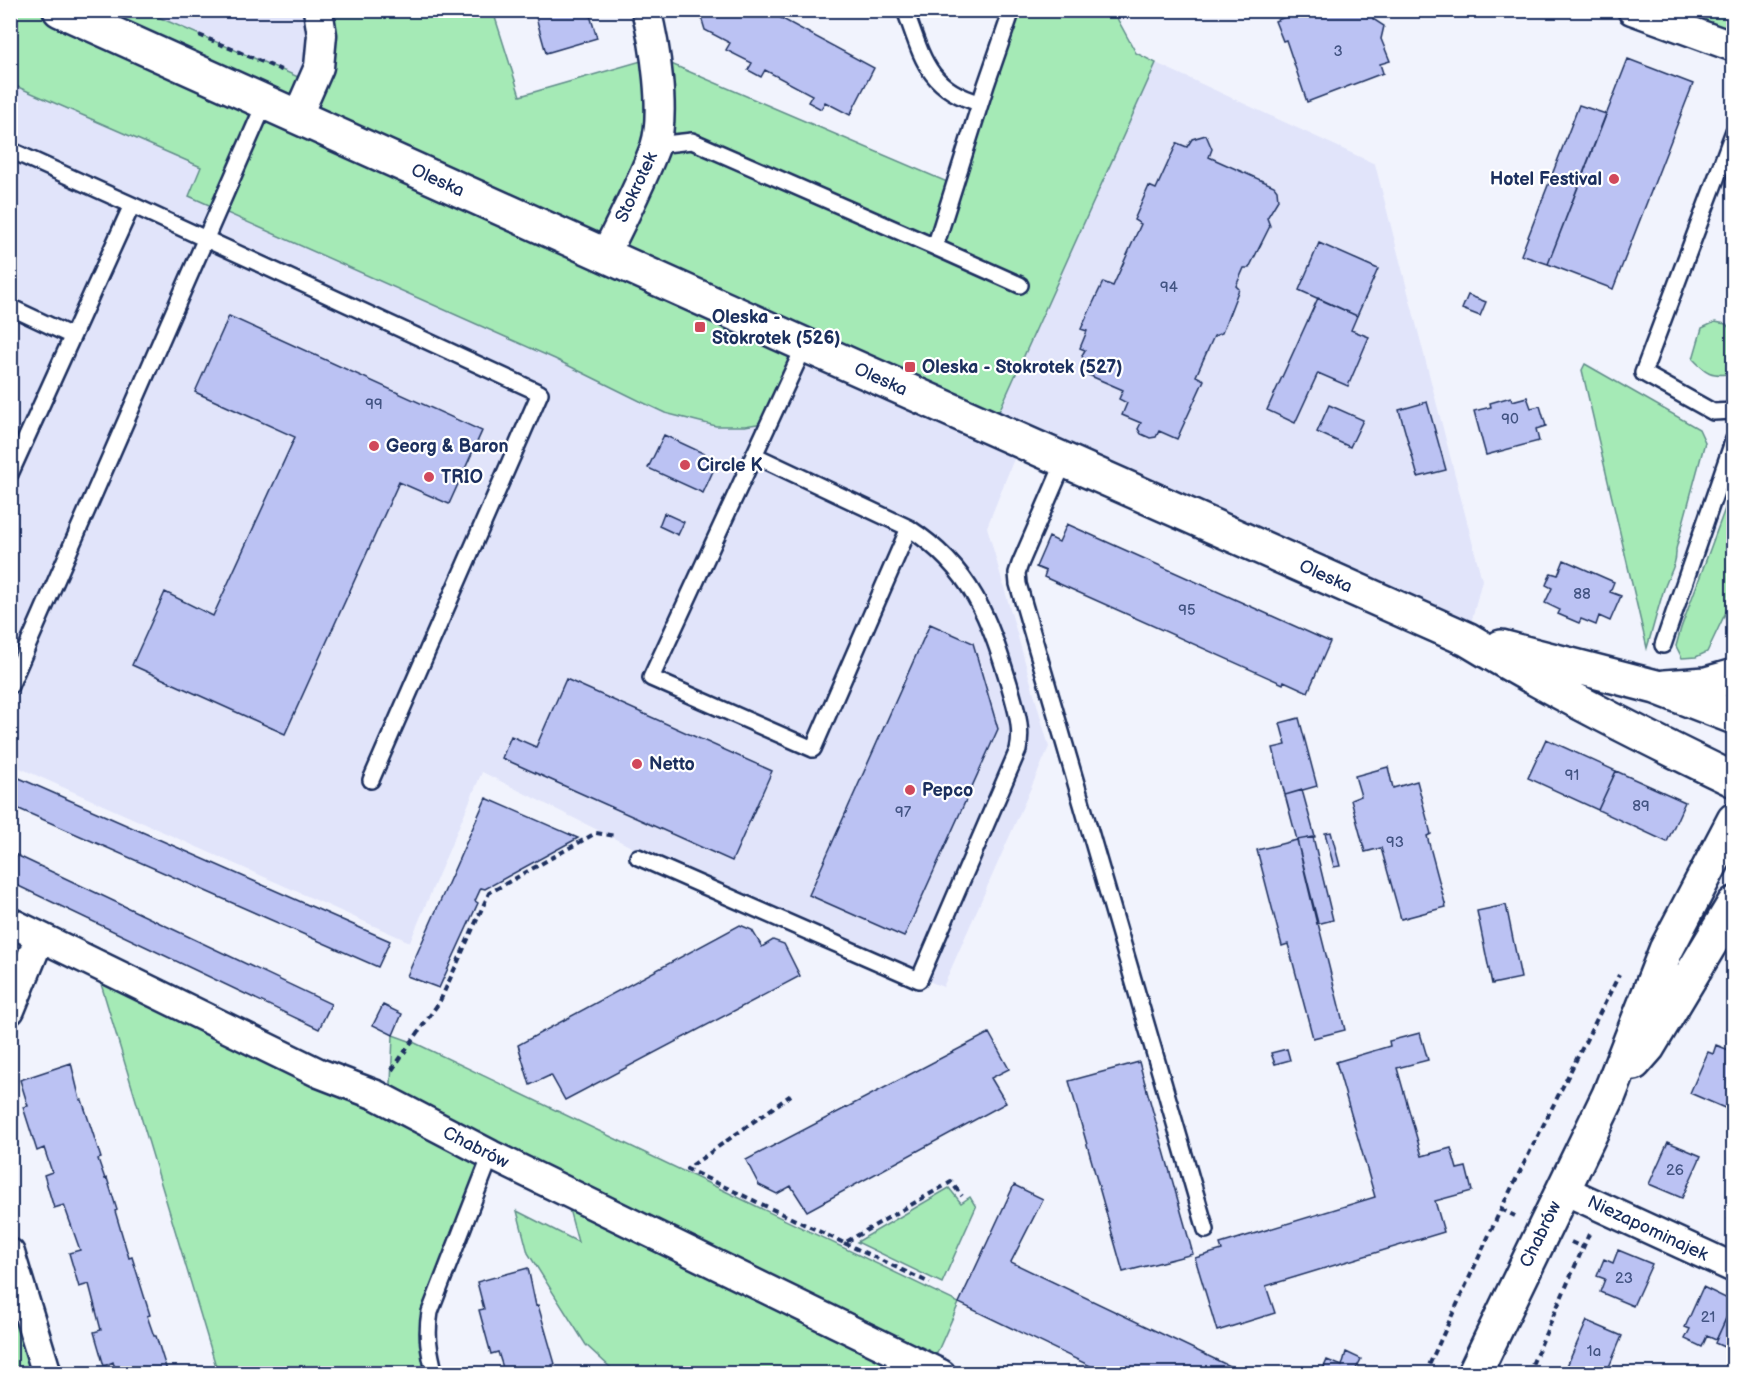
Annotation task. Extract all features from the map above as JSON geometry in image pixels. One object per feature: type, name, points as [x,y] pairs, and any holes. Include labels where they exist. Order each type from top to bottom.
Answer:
[{"type":"main road","name":"Oleska","points":[[60,10],[1467,639],[1534,679],[1734,780]]},
{"type":"main road","name":"Oleska","points":[[1467,639],[1656,687],[1734,717]]},
{"type":"main road","points":[[1656,687],[1706,684],[1734,676]]},
{"type":"main road","name":"Chabrów","points":[[1474,1374],[1609,1095],[1666,950],[1734,820]]},
{"type":"main road","name":"Chabrów","points":[[1609,1095],[1648,1047],[1734,904]]},
{"type":"street","points":[[297,117],[319,67],[322,35],[318,10]]},
{"type":"street","name":"Stokrotek","points":[[605,255],[656,145],[659,84],[646,10]]},
{"type":"street","points":[[1635,11],[1734,47]]},
{"type":"street","name":"Chabrów","points":[[10,922],[319,1073],[376,1095],[895,1364],[941,1374]]},
{"type":"street","points":[[10,1010],[40,937]]},
{"type":"street","name":"Niezapominajek","points":[[1562,1189],[1734,1268]]},
{"type":"street","points":[[10,1253],[47,1374]]},
{"type":"lane","points":[[905,10],[926,65],[937,81],[968,100],[980,103]]},
{"type":"lane","points":[[935,247],[1012,10]]},
{"type":"lane","points":[[10,686],[265,102]]},
{"type":"lane","points":[[1734,131],[1643,373],[1713,412],[1734,411]]},
{"type":"lane","points":[[656,145],[692,141],[1020,285]]},
{"type":"lane","points":[[10,150],[540,393],[371,780]]},
{"type":"lane","points":[[10,474],[132,205]]},
{"type":"lane","points":[[10,307],[72,336]]},
{"type":"lane","points":[[805,345],[651,678],[813,749],[909,528]]},
{"type":"lane","points":[[1663,645],[1734,439]]},
{"type":"lane","points":[[638,857],[919,980],[1018,750],[1021,738],[1019,721],[998,646],[977,599],[961,574],[947,558],[936,546],[909,528],[754,455]]},
{"type":"lane","points":[[1065,460],[1020,564],[1017,584],[1206,1230]]},
{"type":"lane","points":[[435,1374],[427,1346],[426,1330],[430,1312],[491,1155]]},
{"type":"path","points":[[196,33],[312,83]]},
{"type":"path","points":[[386,1078],[440,1001],[489,893],[596,833],[616,836]]},
{"type":"path","points":[[1425,1374],[1501,1209],[1624,965]]},
{"type":"path","points":[[791,1095],[687,1169],[930,1284]]},
{"type":"path","points":[[844,1243],[951,1182],[962,1196]]},
{"type":"path","points":[[1528,1374],[1600,1206]]},
{"type":"shaded area","points":[[144,11],[318,11],[312,83]]},
{"type":"shaded area","points":[[1156,63],[1375,164],[1482,580],[1467,639],[1021,441],[987,527],[1049,747],[943,987],[743,903],[482,772],[410,942],[11,764],[11,84],[201,168],[190,196],[555,359],[665,413],[716,426],[805,345],[992,427]]},
{"type":"green space","points":[[1690,10],[1733,11],[1733,20],[1724,29],[1693,22]]},
{"type":"green space","points":[[11,11],[144,11],[312,83],[318,11],[493,11],[520,96],[655,57],[954,185],[1012,11],[1113,11],[1136,53],[1156,63],[992,427],[805,346],[772,416],[757,424],[716,426],[665,413],[555,359],[189,196],[201,167],[11,84]]},
{"type":"green space","points":[[1715,322],[1726,324],[1733,332],[1733,370],[1731,374],[1709,372],[1693,359],[1702,328]]},
{"type":"green space","points":[[1585,364],[1699,429],[1705,442],[1676,549],[1674,565],[1664,589],[1647,648],[1582,370]]},
{"type":"green space","points":[[1733,487],[1733,597],[1707,652],[1696,657],[1682,658],[1676,646],[1681,628]]},
{"type":"green space","points":[[95,964],[390,1108],[393,1035],[415,1043],[959,1303],[930,1369],[899,1354],[891,1373],[614,1373],[586,1345],[528,1253],[517,1211],[578,1242],[564,1191],[491,1155],[430,1312],[435,1373],[218,1373]]},
{"type":"green space","points":[[949,1188],[961,1203],[970,1197],[976,1207],[942,1283],[857,1242]]},
{"type":"green space","points":[[11,1258],[45,1373],[11,1373]]},
{"type":"building","points":[[534,10],[581,10],[582,14],[589,12],[597,38],[546,53]]},
{"type":"building","points":[[699,10],[766,10],[874,68],[850,115],[825,102],[821,109],[808,102],[812,95],[765,70],[761,77],[748,70],[752,63],[726,50],[730,43],[705,30]]},
{"type":"building","points":[[1303,10],[1370,10],[1373,19],[1384,26],[1381,39],[1390,61],[1380,64],[1383,73],[1307,102],[1286,40],[1283,41],[1275,21]]},
{"type":"building","points":[[1628,59],[1693,84],[1613,289],[1548,264]]},
{"type":"building","points":[[1579,105],[1606,114],[1548,264],[1521,255]]},
{"type":"building","points":[[1206,135],[1212,149],[1209,157],[1274,186],[1278,200],[1267,218],[1270,226],[1249,268],[1244,268],[1236,286],[1239,289],[1222,333],[1214,336],[1196,376],[1204,380],[1177,439],[1159,431],[1156,437],[1150,438],[1141,434],[1138,429],[1141,423],[1122,415],[1127,403],[1119,399],[1123,390],[1084,373],[1089,362],[1083,359],[1082,355],[1085,350],[1080,348],[1087,331],[1081,329],[1103,282],[1113,286],[1141,224],[1134,220],[1149,186],[1156,189],[1177,143],[1187,147],[1192,139]]},
{"type":"building","points":[[1319,243],[1378,269],[1357,316],[1299,290]]},
{"type":"building","points":[[1468,295],[1486,302],[1480,316],[1462,309]]},
{"type":"building","points":[[1318,298],[1357,316],[1351,330],[1369,337],[1348,386],[1318,373],[1295,423],[1267,410]]},
{"type":"building","points":[[229,316],[482,431],[449,504],[399,482],[285,734],[132,665],[165,592],[213,616],[295,437],[195,392]]},
{"type":"building","points":[[1511,397],[1512,401],[1527,397],[1531,408],[1540,406],[1546,426],[1536,429],[1539,441],[1486,455],[1474,411],[1491,407],[1490,403]]},
{"type":"building","points":[[1427,402],[1446,470],[1418,477],[1399,410]]},
{"type":"building","points":[[1329,405],[1363,420],[1350,447],[1317,432]]},
{"type":"building","points":[[664,435],[718,460],[703,493],[648,468]]},
{"type":"building","points":[[664,513],[684,522],[678,535],[659,526]]},
{"type":"building","points":[[1067,524],[1330,642],[1308,692],[1284,681],[1283,684],[1044,577],[1046,571],[1036,567],[1049,537],[1059,542]]},
{"type":"building","points":[[1564,560],[1614,582],[1610,592],[1621,596],[1610,621],[1599,616],[1596,625],[1581,619],[1579,623],[1558,614],[1560,610],[1545,603],[1552,588],[1546,585],[1551,573],[1558,575]]},
{"type":"building","points":[[930,624],[973,643],[998,729],[904,937],[809,895]]},
{"type":"building","name":"Netto","points":[[566,679],[772,771],[732,861],[502,758],[511,736],[536,747]]},
{"type":"building","points":[[1299,718],[1317,786],[1285,795],[1273,748],[1286,745],[1280,723]]},
{"type":"building","points":[[1546,739],[1616,771],[1598,810],[1528,778]]},
{"type":"building","points":[[1388,767],[1393,788],[1417,781],[1431,834],[1427,836],[1446,907],[1401,919],[1381,848],[1365,852],[1351,800],[1361,796],[1355,776]]},
{"type":"building","points":[[1616,771],[1685,802],[1667,842],[1598,810]]},
{"type":"building","points":[[10,774],[390,941],[378,967],[10,805]]},
{"type":"building","points":[[1302,790],[1315,837],[1297,840],[1285,795]]},
{"type":"building","points":[[486,798],[578,838],[485,889],[481,888],[475,901],[478,903],[439,988],[407,976]]},
{"type":"building","points":[[1331,832],[1340,866],[1334,867],[1325,833]]},
{"type":"building","points":[[1313,837],[1333,920],[1317,924],[1297,840]]},
{"type":"building","points":[[1297,840],[1345,1030],[1313,1038],[1288,944],[1282,946],[1257,850]]},
{"type":"building","points":[[10,852],[331,1004],[319,1029],[10,882]]},
{"type":"building","points":[[1506,905],[1521,978],[1492,984],[1477,911]]},
{"type":"building","points":[[740,925],[752,930],[762,947],[773,940],[784,944],[800,976],[565,1100],[551,1075],[530,1085],[518,1045]]},
{"type":"building","points":[[383,1005],[402,1014],[393,1035],[373,1025]]},
{"type":"building","points":[[989,1033],[1009,1069],[991,1078],[1006,1103],[807,1211],[791,1186],[777,1194],[759,1185],[746,1160]]},
{"type":"building","points":[[1420,1033],[1428,1060],[1397,1068],[1422,1156],[1451,1148],[1457,1169],[1466,1167],[1472,1191],[1435,1201],[1444,1232],[1266,1286],[1275,1313],[1217,1331],[1195,1258],[1222,1250],[1220,1244],[1375,1197],[1336,1062],[1390,1046],[1389,1041]]},
{"type":"building","points":[[1716,1045],[1734,1052],[1734,1095],[1727,1109],[1690,1093],[1708,1052],[1713,1054]]},
{"type":"building","points":[[1287,1049],[1290,1060],[1275,1064],[1271,1053]]},
{"type":"building","points":[[1139,1062],[1193,1254],[1123,1272],[1069,1081]]},
{"type":"building","points":[[71,1063],[80,1100],[82,1100],[101,1158],[98,1159],[105,1179],[107,1178],[129,1258],[132,1257],[150,1315],[147,1316],[168,1374],[117,1374],[113,1362],[104,1366],[94,1332],[101,1330],[89,1284],[79,1287],[69,1253],[80,1250],[64,1205],[54,1208],[44,1175],[52,1172],[44,1148],[37,1151],[23,1107],[28,1106],[20,1080]]},
{"type":"building","points":[[1668,1142],[1701,1156],[1682,1198],[1649,1184]]},
{"type":"building","points":[[1014,1185],[1043,1199],[1011,1262],[1246,1374],[1107,1374],[959,1303]]},
{"type":"building","points":[[1734,1207],[1734,1221],[1728,1219]]},
{"type":"building","points":[[1618,1250],[1652,1264],[1633,1306],[1600,1292],[1605,1279],[1597,1276],[1604,1259],[1613,1263]]},
{"type":"building","points":[[528,1268],[536,1306],[538,1305],[555,1364],[552,1365],[555,1374],[505,1374],[498,1352],[491,1354],[479,1310],[484,1309],[477,1282]]},
{"type":"building","points":[[1703,1287],[1734,1302],[1716,1340],[1707,1336],[1702,1347],[1685,1339],[1690,1329],[1685,1327]]},
{"type":"building","points":[[1731,1307],[1734,1308],[1734,1344],[1731,1350],[1715,1343]]},
{"type":"building","points":[[1587,1321],[1622,1336],[1606,1374],[1583,1374],[1567,1366]]},
{"type":"building","points":[[1346,1352],[1361,1359],[1355,1374],[1321,1374],[1327,1360],[1342,1366]]},
{"type":"place","name":"Hotel Festival","points":[[1614,179]]},
{"type":"place","name":"Oleska - Stokrotek (526)","points":[[700,327]]},
{"type":"place","name":"Oleska - Stokrotek (527)","points":[[910,367]]},
{"type":"place","name":"Georg & Baron","points":[[374,446]]},
{"type":"place","name":"Circle K","points":[[685,465]]},
{"type":"place","name":"TRIO","points":[[429,477]]},
{"type":"place","name":"Netto","points":[[637,764]]},
{"type":"place","name":"Pepco","points":[[910,790]]}]
